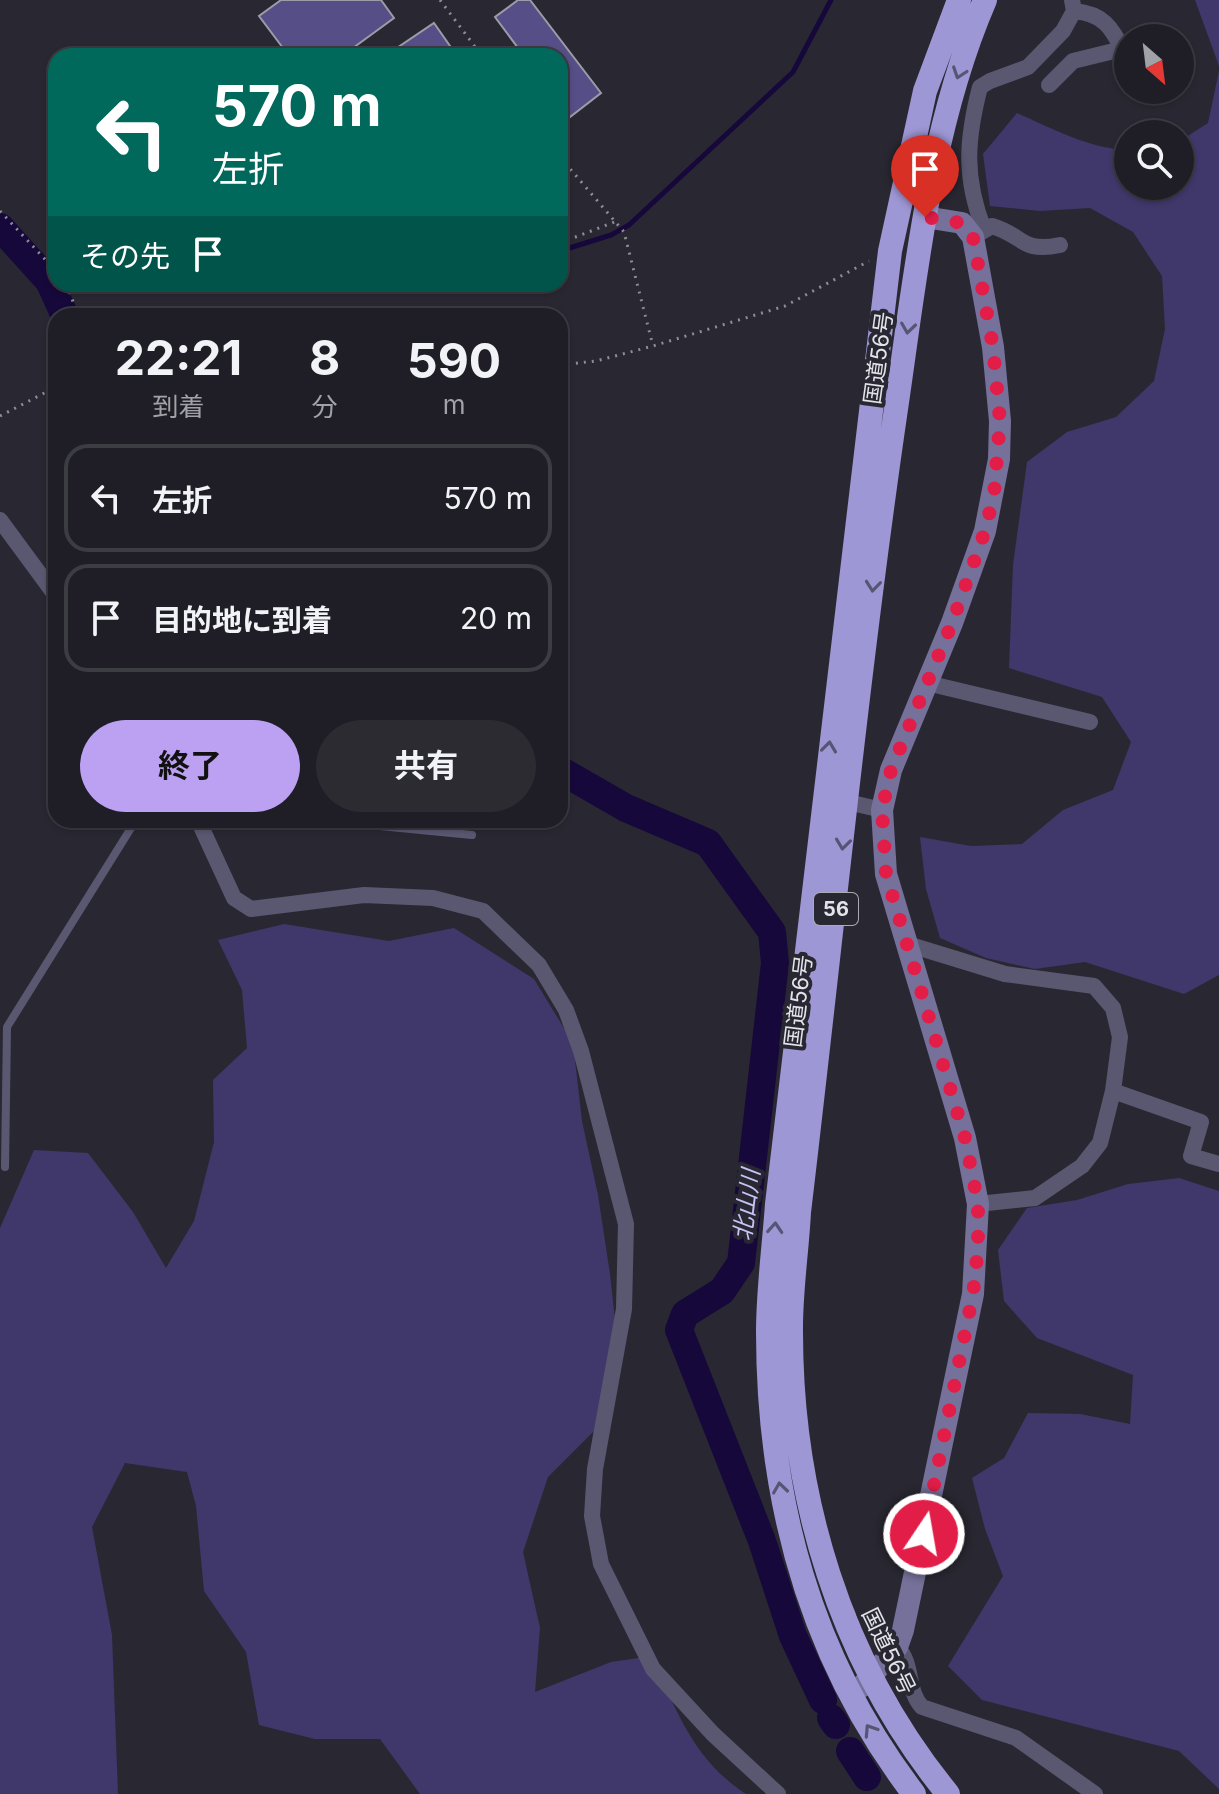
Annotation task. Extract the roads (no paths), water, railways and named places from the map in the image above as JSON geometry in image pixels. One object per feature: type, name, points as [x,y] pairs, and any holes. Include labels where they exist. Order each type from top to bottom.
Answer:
[{"type":"highway","name":"国道56号","points":[[914,1794],[865,1724],[817,1623],[783,1509],[771,1425],[768,1330],[777,1204],[890,251],[925,91],[959,0]]},
{"type":"highway","name":"国道56号","points":[[948,1794],[922,1762],[872,1678],[841,1614],[822,1559],[807,1502],[795,1415],[791,1326],[799,1212],[882,511],[925,217],[948,105],[985,0]]},
{"type":"street","points":[[851,1696],[872,1678],[897,1647],[915,1577],[973,1294],[978,1248],[978,1204],[965,1138],[886,874],[882,810],[891,770],[985,531],[999,459],[1000,421],[993,347],[967,165],[971,124],[980,87],[1028,67],[1063,31],[1073,5],[1104,20],[1114,36]]},
{"type":"street","points":[[1049,85],[1073,61],[1092,54],[1114,54]]},
{"type":"street","points":[[925,217],[962,223],[978,234]]},
{"type":"street","points":[[978,234],[992,226],[1011,232],[1024,244],[1039,249],[1060,245]]},
{"type":"street","points":[[0,520],[48,585]]},
{"type":"street","points":[[927,683],[1090,722]]},
{"type":"street","points":[[823,802],[848,802],[882,810]]},
{"type":"street","points":[[202,828],[234,898],[251,909],[364,895],[433,898],[483,911],[539,965],[566,1010],[581,1051],[626,1224],[628,1262],[624,1309],[595,1469],[592,1516],[601,1564],[653,1669],[713,1734],[778,1794]]},
{"type":"street","points":[[907,944],[1005,974],[1094,986],[1113,1008],[1120,1037],[1113,1091],[1100,1143],[1082,1166],[1035,1198],[978,1204]]},
{"type":"street","points":[[1113,1091],[1201,1122],[1191,1156],[1219,1164]]},
{"type":"street","points":[[897,1647],[908,1662],[915,1697],[922,1707],[1016,1738],[1095,1794]]},
{"type":"lane","points":[[5,1167],[7,1027],[131,828]]},
{"type":"lane","points":[[400,828],[472,835]]},
{"type":"waterway","points":[[568,248],[611,235],[629,225],[793,72],[831,0]]},
{"type":"waterway","name":"北山川","points":[[0,227],[48,280]]},
{"type":"waterway","name":"北山川","points":[[54,292],[61,308]]},
{"type":"waterway","name":"北山川","points":[[568,775],[626,808],[708,843],[772,932],[775,963],[741,1263],[722,1291],[685,1314],[679,1330],[762,1541],[793,1636],[823,1700]]},
{"type":"waterway","name":"北山川","points":[[831,1718],[836,1725]]},
{"type":"waterway","name":"北山川","points":[[850,1751],[867,1777]]}]
